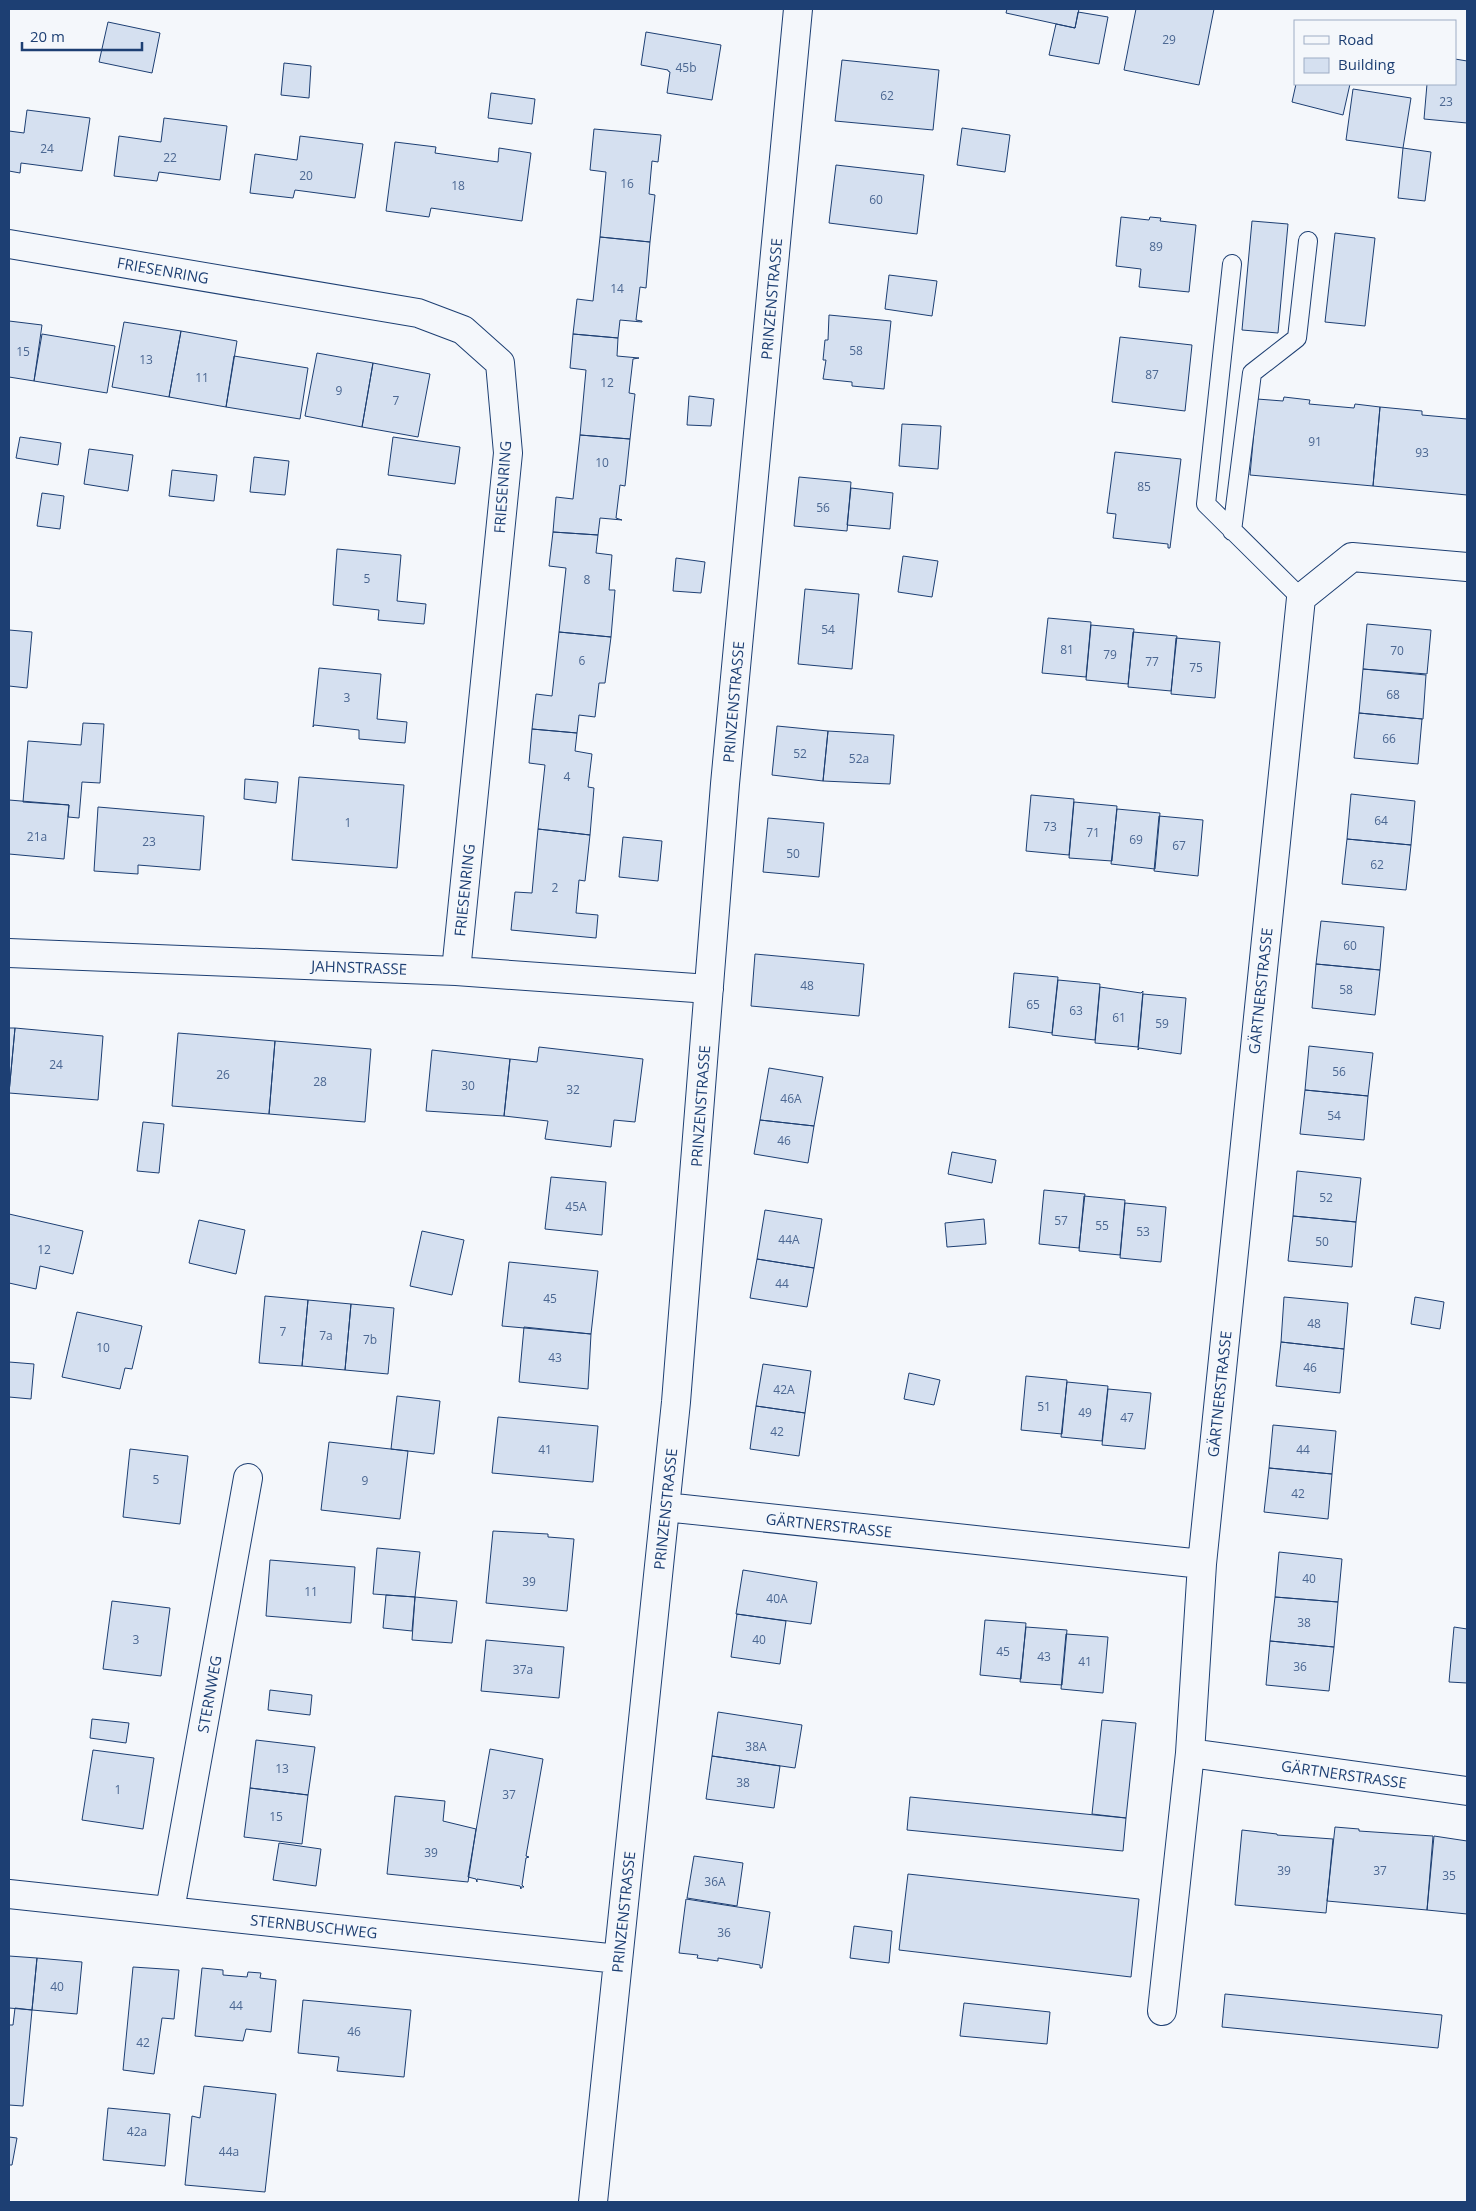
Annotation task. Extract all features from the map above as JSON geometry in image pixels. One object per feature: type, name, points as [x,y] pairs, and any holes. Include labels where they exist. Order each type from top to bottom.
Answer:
[{"type":"street","name":"PRINZENSTRASSE","points":[[593,2202],[676,1402],[726,774],[798,9]]},
{"type":"street","name":"FRIESENRING","points":[[9,244],[418,313],[463,330],[500,363],[508,453],[456,971]]},
{"type":"street","points":[[1301,598],[1352,557],[1467,567]]},
{"type":"street","name":"GÄRTNERSTRASSE","points":[[1162,2010],[1190,1753],[1202,1564],[1301,598]]},
{"type":"street","name":"JAHNSTRASSE","points":[[9,953],[456,971],[709,989]]},
{"type":"street","name":"STERNWEG","points":[[170,1910],[248,1478]]},
{"type":"street","name":"GÄRTNERSTRASSE","points":[[666,1507],[1202,1564]]},
{"type":"street","name":"GÄRTNERSTRASSE","points":[[1190,1753],[1467,1791]]},
{"type":"street","name":"STERNBUSCHWEG","points":[[9,1894],[618,1959]]},
{"type":"lane","points":[[1232,531],[1252,373],[1297,338],[1308,241]]},
{"type":"lane","points":[[1232,264],[1206,504],[1301,598]]},
{"type":"building","points":[[1007,9],[1079,9],[1075,28],[1006,13]]},
{"type":"building","points":[[1136,9],[1214,9],[1199,85],[1124,70]]},
{"type":"building","points":[[1078,12],[1108,17],[1099,64],[1049,55],[1056,24],[1075,28]]},
{"type":"building","points":[[108,22],[160,33],[152,73],[99,62]]},
{"type":"building","points":[[646,32],[721,45],[712,100],[667,93],[670,72],[641,65]]},
{"type":"building","points":[[1456,59],[1467,61],[1467,123],[1424,119],[1427,85],[1456,85]]},
{"type":"building","points":[[842,60],[939,70],[933,130],[835,121]]},
{"type":"building","points":[[284,63],[311,66],[309,98],[281,95]]},
{"type":"building","points":[[1296,85],[1350,85],[1343,115],[1292,102]]},
{"type":"building","points":[[1353,89],[1411,98],[1403,148],[1346,140]]},
{"type":"building","points":[[491,93],[535,99],[532,124],[488,118]]},
{"type":"building","points":[[27,110],[90,118],[82,171],[21,163],[20,173],[9,171],[9,131],[24,133]]},
{"type":"building","points":[[164,118],[227,126],[220,180],[159,172],[157,181],[114,176],[119,136],[161,142]]},
{"type":"building","points":[[962,128],[1010,135],[1005,172],[957,165]]},
{"type":"building","points":[[594,129],[661,135],[658,162],[652,161],[649,194],[655,195],[650,242],[600,237],[606,172],[590,170]]},
{"type":"building","points":[[300,136],[363,144],[355,198],[295,190],[293,198],[250,193],[255,154],[297,160]]},
{"type":"building","points":[[395,142],[436,147],[435,153],[498,162],[499,148],[531,153],[522,221],[431,208],[429,217],[386,211]]},
{"type":"building","points":[[1403,148],[1431,152],[1425,201],[1398,198]]},
{"type":"building","points":[[836,165],[924,175],[917,234],[829,223]]},
{"type":"building","points":[[1121,217],[1149,220],[1150,217],[1161,218],[1160,221],[1196,225],[1189,292],[1139,287],[1141,269],[1116,266]]},
{"type":"building","points":[[1252,221],[1288,224],[1278,333],[1242,330]]},
{"type":"building","points":[[1335,233],[1375,238],[1365,326],[1325,322]]},
{"type":"building","points":[[600,237],[650,242],[646,288],[640,287],[636,320],[642,322],[620,320],[618,338],[573,334],[577,299],[593,301]]},
{"type":"building","points":[[889,275],[937,281],[932,316],[885,309]]},
{"type":"building","points":[[829,315],[891,321],[884,389],[852,386],[852,382],[823,379],[826,360],[823,360],[825,340],[828,340]]},
{"type":"building","points":[[9,321],[42,325],[34,381],[9,377]]},
{"type":"building","points":[[124,322],[181,331],[169,397],[112,387]]},
{"type":"building","points":[[181,331],[237,341],[226,407],[169,397]]},
{"type":"building","points":[[42,334],[115,346],[107,393],[34,381]]},
{"type":"building","points":[[573,334],[618,338],[617,356],[639,358],[633,359],[629,393],[635,394],[630,439],[580,435],[586,370],[570,368]]},
{"type":"building","points":[[1120,337],[1192,345],[1185,411],[1112,402]]},
{"type":"building","points":[[317,353],[373,363],[362,427],[305,416]]},
{"type":"building","points":[[234,356],[308,368],[300,419],[226,407]]},
{"type":"building","points":[[373,363],[430,374],[418,437],[362,427]]},
{"type":"building","points":[[689,396],[714,399],[711,426],[687,425]]},
{"type":"building","points":[[1284,397],[1310,400],[1309,404],[1354,408],[1355,404],[1380,407],[1373,486],[1250,475],[1257,399],[1283,401]]},
{"type":"building","points":[[1380,407],[1422,411],[1422,415],[1467,419],[1467,495],[1373,486]]},
{"type":"building","points":[[902,424],[941,426],[938,469],[899,466]]},
{"type":"building","points":[[580,435],[630,439],[625,486],[620,485],[616,518],[622,520],[600,518],[598,535],[553,532],[556,497],[573,499]]},
{"type":"building","points":[[20,437],[61,443],[58,465],[16,458]]},
{"type":"building","points":[[393,437],[460,447],[455,484],[388,475]]},
{"type":"building","points":[[89,449],[133,455],[128,491],[84,484]]},
{"type":"building","points":[[1115,452],[1181,459],[1170,548],[1168,548],[1168,544],[1113,538],[1116,514],[1107,513]]},
{"type":"building","points":[[254,457],[289,461],[285,495],[250,492]]},
{"type":"building","points":[[172,470],[217,475],[214,501],[169,496]]},
{"type":"building","points":[[799,477],[851,482],[847,531],[794,526]]},
{"type":"building","points":[[851,488],[893,493],[890,529],[847,525]]},
{"type":"building","points":[[42,493],[64,496],[60,529],[37,526]]},
{"type":"building","points":[[553,532],[598,535],[596,553],[612,555],[609,590],[615,590],[611,637],[559,632],[566,568],[549,566]]},
{"type":"building","points":[[337,549],[401,555],[397,601],[426,604],[424,624],[378,620],[379,610],[333,605]]},
{"type":"building","points":[[903,556],[938,561],[932,597],[898,592]]},
{"type":"building","points":[[676,558],[705,562],[701,593],[673,591]]},
{"type":"building","points":[[805,589],[859,594],[852,669],[798,664]]},
{"type":"building","points":[[1048,618],[1091,622],[1086,677],[1042,673]]},
{"type":"building","points":[[1367,624],[1431,630],[1427,674],[1363,669]]},
{"type":"building","points":[[1091,625],[1134,629],[1128,684],[1086,680]]},
{"type":"building","points":[[9,630],[32,632],[27,688],[9,686]]},
{"type":"building","points":[[559,632],[611,637],[605,683],[599,683],[595,717],[579,715],[577,733],[532,729],[536,694],[552,696]]},
{"type":"building","points":[[1133,632],[1177,636],[1171,691],[1128,687]]},
{"type":"building","points":[[1176,638],[1220,642],[1215,698],[1171,694]]},
{"type":"building","points":[[319,668],[381,674],[377,719],[407,722],[405,743],[359,739],[359,730],[314,725],[313,727]]},
{"type":"building","points":[[1363,669],[1426,675],[1423,719],[1359,713]]},
{"type":"building","points":[[1359,713],[1422,719],[1418,764],[1354,758]]},
{"type":"building","points":[[83,723],[104,724],[100,783],[82,782],[79,818],[68,817],[69,805],[23,802],[28,741],[81,745]]},
{"type":"building","points":[[777,726],[828,731],[823,781],[772,775]]},
{"type":"building","points":[[532,729],[577,733],[575,751],[592,754],[588,787],[594,788],[590,835],[538,829],[545,765],[529,763]]},
{"type":"building","points":[[828,731],[894,735],[890,784],[823,781]]},
{"type":"building","points":[[299,777],[404,785],[397,868],[292,860]]},
{"type":"building","points":[[245,779],[278,782],[276,803],[244,799]]},
{"type":"building","points":[[1351,794],[1415,801],[1411,845],[1347,839]]},
{"type":"building","points":[[1031,795],[1074,799],[1069,855],[1026,851]]},
{"type":"building","points":[[9,800],[69,805],[64,859],[9,854]]},
{"type":"building","points":[[1074,802],[1117,806],[1112,861],[1069,858]]},
{"type":"building","points":[[98,807],[204,816],[200,870],[138,865],[138,874],[94,871]]},
{"type":"building","points":[[1117,809],[1160,813],[1155,869],[1111,864]]},
{"type":"building","points":[[1159,816],[1203,820],[1198,876],[1154,871]]},
{"type":"building","points":[[768,818],[824,823],[819,877],[763,872]]},
{"type":"building","points":[[538,829],[590,835],[585,881],[579,880],[576,913],[598,915],[596,938],[511,930],[515,892],[532,893]]},
{"type":"building","points":[[623,837],[662,841],[658,881],[619,877]]},
{"type":"building","points":[[1347,839],[1411,845],[1406,890],[1342,884]]},
{"type":"building","points":[[1321,921],[1384,927],[1380,970],[1316,964]]},
{"type":"building","points":[[755,954],[864,964],[859,1016],[751,1006]]},
{"type":"building","points":[[1316,964],[1380,970],[1375,1015],[1312,1008]]},
{"type":"building","points":[[1014,973],[1058,977],[1052,1033],[1009,1028]]},
{"type":"building","points":[[1058,980],[1100,984],[1095,1040],[1052,1035]]},
{"type":"building","points":[[1100,987],[1141,993],[1143,991],[1138,1047],[1095,1043]]},
{"type":"building","points":[[1143,994],[1186,998],[1181,1054],[1139,1048],[1138,1050]]},
{"type":"building","points":[[9,1028],[15,1028],[9,1093]]},
{"type":"building","points":[[15,1028],[103,1036],[98,1100],[9,1093]]},
{"type":"building","points":[[178,1033],[275,1041],[269,1114],[172,1106]]},
{"type":"building","points":[[275,1041],[371,1049],[365,1122],[269,1114]]},
{"type":"building","points":[[1309,1046],[1373,1053],[1368,1096],[1305,1090]]},
{"type":"building","points":[[539,1047],[643,1059],[635,1122],[614,1120],[611,1147],[545,1139],[548,1121],[504,1116],[510,1059],[537,1062]]},
{"type":"building","points":[[432,1050],[510,1059],[504,1116],[426,1111]]},
{"type":"building","points":[[769,1068],[823,1077],[814,1126],[760,1120]]},
{"type":"building","points":[[1305,1090],[1368,1096],[1364,1140],[1300,1134]]},
{"type":"building","points":[[760,1120],[814,1126],[808,1163],[754,1154]]},
{"type":"building","points":[[143,1122],[164,1124],[159,1173],[137,1171]]},
{"type":"building","points":[[952,1152],[996,1160],[992,1183],[948,1174]]},
{"type":"building","points":[[1297,1171],[1361,1178],[1356,1222],[1293,1216]]},
{"type":"building","points":[[551,1177],[606,1182],[602,1235],[545,1229]]},
{"type":"building","points":[[1044,1190],[1085,1194],[1079,1248],[1039,1244]]},
{"type":"building","points":[[1084,1196],[1125,1200],[1120,1255],[1079,1251]]},
{"type":"building","points":[[1125,1203],[1166,1207],[1161,1262],[1120,1258]]},
{"type":"building","points":[[765,1210],[822,1219],[814,1268],[757,1259]]},
{"type":"building","points":[[9,1214],[83,1231],[73,1274],[40,1266],[36,1289],[9,1283]]},
{"type":"building","points":[[1293,1216],[1356,1222],[1352,1267],[1288,1261]]},
{"type":"building","points":[[984,1219],[986,1244],[947,1247],[945,1223]]},
{"type":"building","points":[[199,1220],[245,1230],[236,1274],[189,1263]]},
{"type":"building","points":[[422,1231],[464,1240],[452,1295],[410,1286]]},
{"type":"building","points":[[757,1259],[814,1268],[807,1307],[750,1298]]},
{"type":"building","points":[[509,1262],[598,1271],[591,1334],[502,1326]]},
{"type":"building","points":[[265,1296],[308,1300],[302,1366],[259,1363]]},
{"type":"building","points":[[1284,1297],[1348,1303],[1344,1349],[1281,1342]]},
{"type":"building","points":[[1415,1297],[1444,1302],[1440,1329],[1411,1324]]},
{"type":"building","points":[[308,1300],[351,1304],[345,1370],[302,1366]]},
{"type":"building","points":[[351,1304],[394,1308],[388,1374],[345,1370]]},
{"type":"building","points":[[77,1312],[142,1326],[132,1369],[125,1368],[120,1389],[62,1377]]},
{"type":"building","points":[[524,1327],[591,1334],[588,1389],[519,1382]]},
{"type":"building","points":[[1281,1342],[1344,1349],[1340,1393],[1276,1386]]},
{"type":"building","points":[[9,1362],[34,1364],[31,1399],[9,1397]]},
{"type":"building","points":[[763,1364],[811,1371],[805,1413],[756,1406]]},
{"type":"building","points":[[909,1373],[940,1380],[934,1405],[904,1399]]},
{"type":"building","points":[[1026,1376],[1067,1380],[1062,1434],[1021,1430]]},
{"type":"building","points":[[1067,1382],[1108,1386],[1102,1441],[1061,1437]]},
{"type":"building","points":[[1108,1389],[1151,1393],[1145,1449],[1102,1445]]},
{"type":"building","points":[[397,1396],[440,1401],[434,1454],[391,1449]]},
{"type":"building","points":[[756,1406],[805,1413],[799,1456],[750,1449]]},
{"type":"building","points":[[498,1417],[598,1426],[593,1482],[492,1473]]},
{"type":"building","points":[[1273,1425],[1336,1431],[1332,1474],[1269,1468]]},
{"type":"building","points":[[329,1442],[408,1451],[400,1519],[321,1510]]},
{"type":"building","points":[[130,1449],[188,1456],[180,1524],[123,1517]]},
{"type":"building","points":[[1269,1468],[1332,1474],[1328,1519],[1264,1512]]},
{"type":"building","points":[[493,1531],[548,1534],[548,1537],[574,1539],[567,1611],[486,1603]]},
{"type":"building","points":[[377,1548],[420,1552],[415,1597],[373,1594]]},
{"type":"building","points":[[1279,1552],[1342,1559],[1338,1602],[1275,1597]]},
{"type":"building","points":[[270,1560],[355,1567],[351,1623],[266,1616]]},
{"type":"building","points":[[743,1570],[817,1582],[811,1624],[736,1614]]},
{"type":"building","points":[[386,1595],[415,1597],[412,1631],[383,1628]]},
{"type":"building","points":[[415,1597],[457,1601],[452,1643],[412,1640]]},
{"type":"building","points":[[1275,1597],[1338,1602],[1334,1647],[1270,1641]]},
{"type":"building","points":[[112,1601],[170,1608],[161,1676],[103,1669]]},
{"type":"building","points":[[737,1614],[786,1621],[780,1664],[731,1657]]},
{"type":"building","points":[[985,1620],[1026,1623],[1021,1679],[980,1675]]},
{"type":"building","points":[[1026,1627],[1067,1630],[1062,1685],[1020,1682]]},
{"type":"building","points":[[1454,1627],[1467,1629],[1467,1683],[1449,1682]]},
{"type":"building","points":[[1066,1634],[1108,1637],[1103,1693],[1061,1689]]},
{"type":"building","points":[[486,1640],[564,1647],[559,1698],[481,1691]]},
{"type":"building","points":[[1270,1641],[1334,1647],[1329,1691],[1266,1685]]},
{"type":"building","points":[[270,1690],[312,1695],[310,1715],[268,1710]]},
{"type":"building","points":[[718,1712],[802,1725],[795,1768],[712,1756]]},
{"type":"building","points":[[92,1719],[129,1723],[126,1743],[90,1738]]},
{"type":"building","points":[[1102,1720],[1136,1723],[1126,1818],[1092,1814]]},
{"type":"building","points":[[256,1740],[315,1747],[308,1795],[250,1788]]},
{"type":"building","points":[[490,1749],[543,1759],[526,1856],[529,1857],[526,1858],[522,1885],[524,1887],[521,1887],[521,1889],[520,1886],[477,1879],[477,1882],[476,1879],[468,1877]]},
{"type":"building","points":[[93,1750],[154,1758],[143,1829],[82,1820]]},
{"type":"building","points":[[712,1756],[780,1766],[774,1808],[706,1799]]},
{"type":"building","points":[[250,1788],[308,1795],[302,1844],[244,1837]]},
{"type":"building","points":[[395,1796],[445,1801],[443,1821],[476,1829],[468,1882],[387,1874]]},
{"type":"building","points":[[910,1797],[1126,1818],[1123,1851],[907,1830]]},
{"type":"building","points":[[1335,1827],[1359,1829],[1359,1831],[1433,1836],[1427,1910],[1327,1901]]},
{"type":"building","points":[[1242,1830],[1277,1835],[1333,1839],[1326,1913],[1235,1905]]},
{"type":"building","points":[[1434,1836],[1467,1841],[1467,1914],[1427,1910]]},
{"type":"building","points":[[279,1843],[321,1849],[316,1886],[273,1880]]},
{"type":"building","points":[[694,1856],[743,1863],[737,1906],[687,1898]]},
{"type":"building","points":[[908,1874],[1139,1899],[1131,1977],[899,1950]]},
{"type":"building","points":[[686,1899],[770,1912],[762,1968],[760,1968],[760,1965],[718,1958],[718,1961],[697,1958],[698,1955],[679,1953]]},
{"type":"building","points":[[854,1926],[892,1931],[889,1963],[850,1958]]},
{"type":"building","points":[[9,1956],[37,1958],[32,2010],[9,2008]]},
{"type":"building","points":[[37,1958],[82,1962],[77,2014],[32,2010]]},
{"type":"building","points":[[133,1967],[179,1970],[174,2019],[162,2018],[154,2074],[123,2070]]},
{"type":"building","points":[[202,1968],[223,1970],[223,1975],[247,1977],[248,1972],[261,1973],[260,1978],[276,1980],[271,2032],[246,2029],[243,2041],[195,2036]]},
{"type":"building","points":[[1225,1994],[1442,2015],[1438,2048],[1222,2027]]},
{"type":"building","points":[[303,2000],[411,2010],[404,2077],[337,2071],[339,2057],[298,2053]]},
{"type":"building","points":[[964,2003],[1050,2012],[1047,2044],[960,2036]]},
{"type":"building","points":[[15,2008],[32,2010],[23,2106],[9,2105],[9,2025],[13,2025]]},
{"type":"building","points":[[204,2086],[276,2094],[265,2192],[185,2185],[192,2116],[200,2118]]},
{"type":"building","points":[[108,2108],[170,2114],[165,2166],[103,2160]]},
{"type":"building","points":[[9,2137],[17,2138],[12,2165],[9,2165]]}]
